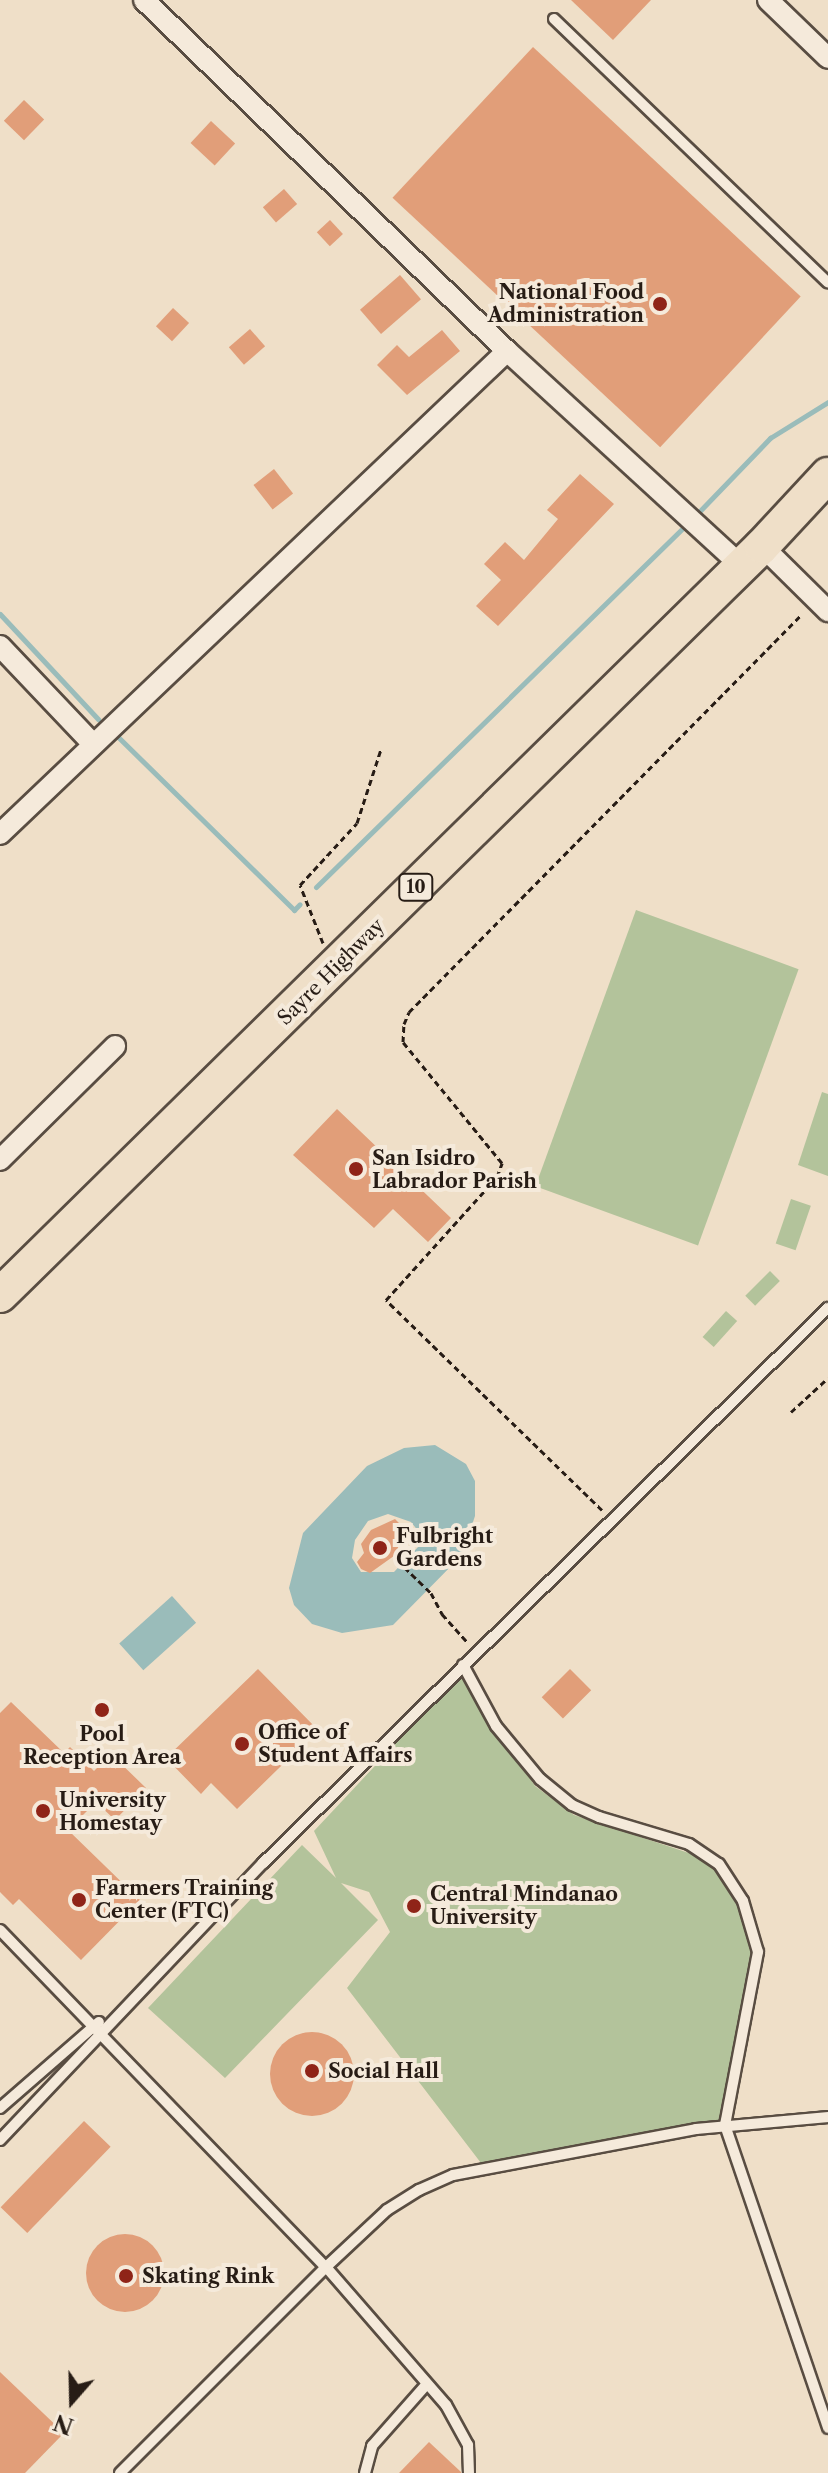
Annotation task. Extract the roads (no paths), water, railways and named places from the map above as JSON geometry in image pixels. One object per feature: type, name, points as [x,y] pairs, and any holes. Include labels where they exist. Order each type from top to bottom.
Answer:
[{"type":"highway","name":"Sayre Highway","points":[[0,1295],[752,556],[828,475]]},
{"type":"street","points":[[144,0],[507,351],[752,556],[822,606]]},
{"type":"street","points":[[768,0],[828,58]]},
{"type":"street","points":[[0,834],[91,742],[507,351]]},
{"type":"street","points":[[0,646],[91,742]]},
{"type":"street","points":[[0,1160],[115,1046]]},
{"type":"lane","points":[[554,19],[828,283]]},
{"type":"lane","points":[[0,2140],[104,2035],[109,2021],[463,1665],[828,1308]]},
{"type":"lane","points":[[463,1665],[496,1726],[540,1779],[599,1817],[689,1844],[719,1864],[743,1901],[758,1952],[725,2125],[828,2428]]},
{"type":"lane","points":[[0,1930],[326,2267],[460,2426],[468,2445],[469,2473]]},
{"type":"lane","points":[[0,2108],[93,2023],[109,2021]]},
{"type":"lane","points":[[120,2473],[387,2210],[453,2175],[725,2125],[828,2117]]},
{"type":"lane","points":[[365,2473],[372,2446],[426,2385]]},
{"type":"water","points":[[435,1445],[466,1464],[475,1481],[475,1516],[462,1555],[393,1625],[342,1633],[312,1624],[294,1605],[289,1588],[303,1533],[367,1466],[404,1448]],"holes":[[[388,1514],[411,1522],[419,1532],[419,1546],[394,1572],[361,1572],[352,1558],[355,1540],[368,1521]]]},
{"type":"water","points":[[172,1596],[196,1623],[143,1670],[119,1644]]},
{"type":"waterway","points":[[694,517],[770,438],[828,402]]},
{"type":"waterway","points":[[316,887],[687,524]]},
{"type":"waterway","points":[[0,614],[98,719]]},
{"type":"waterway","points":[[113,732],[294,910],[300,904]]},
{"type":"place","name":"National Food Administration","points":[[660,304]]},
{"type":"place","name":"San Isidro Labrador Parish","points":[[356,1169]]},
{"type":"place","name":"Fulbright Gardens","points":[[380,1548]]},
{"type":"place","name":"Pool Reception Area","points":[[102,1710]]},
{"type":"place","name":"Office of Student Affairs","points":[[242,1744]]},
{"type":"place","name":"University Homestay","points":[[43,1811]]},
{"type":"place","name":"Farmers Training Center (FTC)","points":[[79,1900]]},
{"type":"place","name":"Central Mindanao University","points":[[414,1906]]},
{"type":"place","name":"Social Hall","points":[[312,2071]]},
{"type":"place","name":"Skating Rink","points":[[126,2276]]}]
